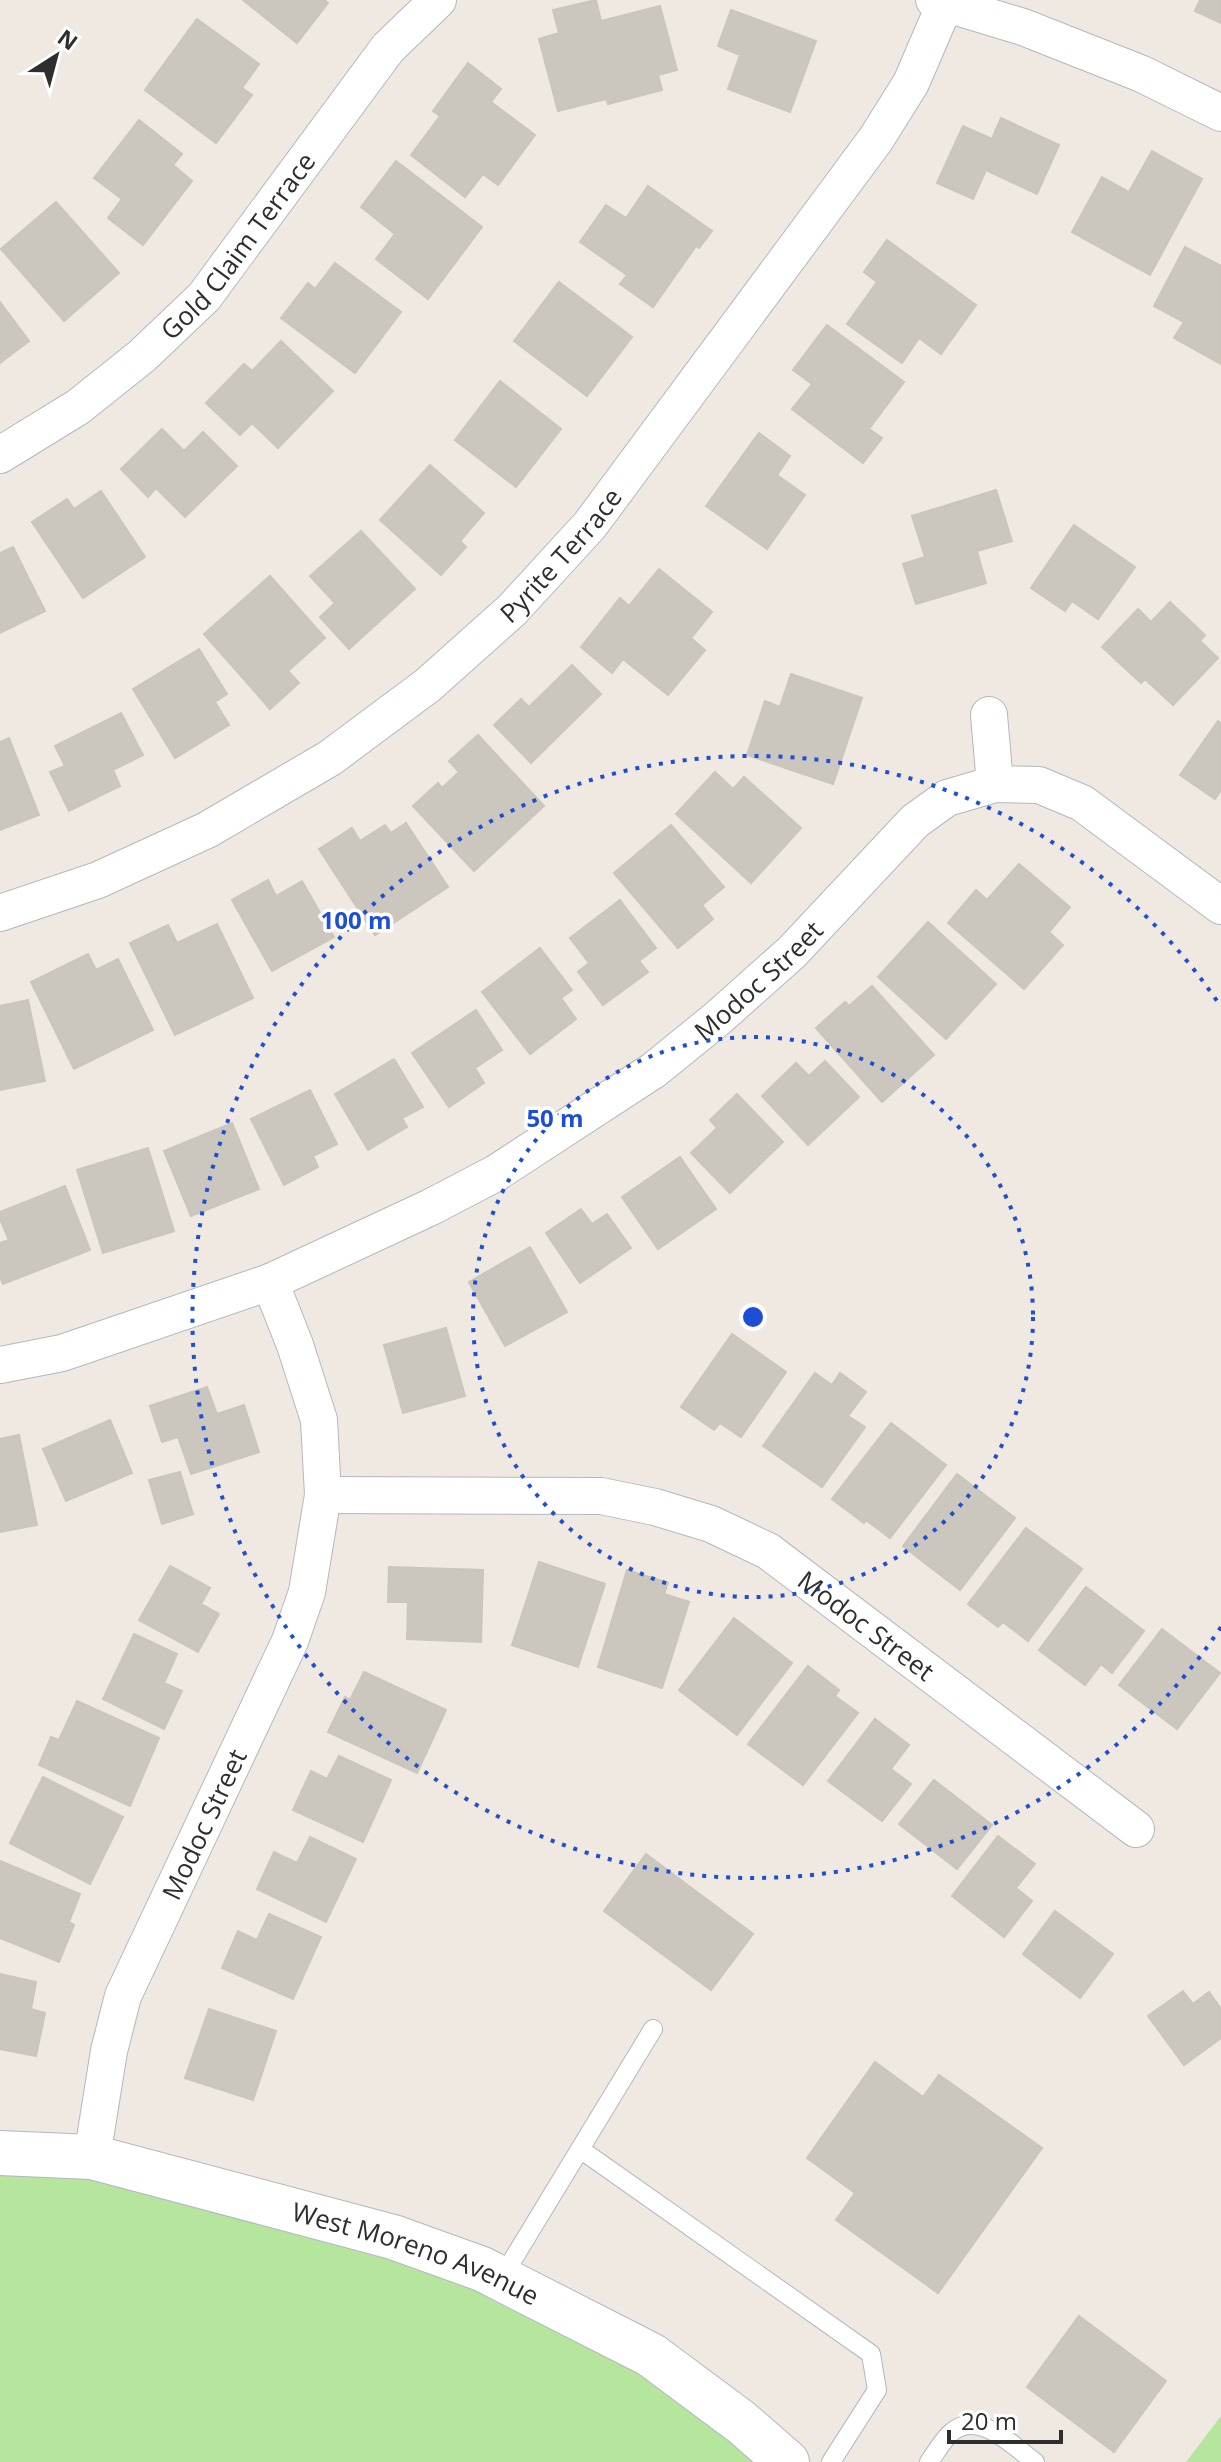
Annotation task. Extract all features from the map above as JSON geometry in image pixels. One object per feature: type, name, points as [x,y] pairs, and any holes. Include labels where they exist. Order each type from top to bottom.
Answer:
[{"type":"street","name":"Gold Claim Terrace","points":[[0,455],[78,407],[142,356],[204,297],[388,48],[438,0]]},
{"type":"street","points":[[939,2],[1023,27],[1129,69],[1221,113]]},
{"type":"street","name":"Pyrite Terrace","points":[[0,913],[98,880],[193,836],[330,758],[428,685],[512,610],[590,525],[876,139],[911,83],[939,2]]},
{"type":"street","points":[[989,715],[995,784]]},
{"type":"street","name":"Modoc Street","points":[[0,1365],[62,1353],[270,1282],[496,1173],[654,1070],[718,1018],[792,952],[915,821],[947,798],[995,784],[1039,785],[1082,803],[1221,906]]},
{"type":"street","name":"Modoc Street","points":[[92,2157],[109,2051],[123,1996],[290,1641],[307,1592],[323,1495],[319,1420],[295,1345],[270,1282]]},
{"type":"street","name":"Modoc Street","points":[[323,1495],[601,1496],[655,1507],[711,1524],[768,1551],[1136,1829]]},
{"type":"street","name":"West Moreno Avenue","points":[[0,2153],[92,2157],[393,2237],[501,2279],[651,2355],[741,2422],[787,2462]]},
{"type":"lane","points":[[501,2279],[653,2029]]},
{"type":"lane","points":[[580,2149],[871,2354],[877,2390],[831,2462]]},
{"type":"lane","points":[[929,2462],[953,2431],[966,2425],[985,2426],[1035,2462]]},
{"type":"green space","points":[[0,2153],[482,2269],[787,2462],[0,2462]]},
{"type":"green space","points":[[1221,2416],[1221,2462],[1186,2462]]},
{"type":"building","points":[[243,0],[324,0],[328,3],[297,43]]},
{"type":"building","points":[[596,0],[601,21],[660,6],[677,70],[658,75],[662,90],[608,104],[606,99],[558,111],[539,39],[559,33],[553,10]]},
{"type":"building","points":[[1200,0],[1221,0],[1221,23],[1195,11]]},
{"type":"building","points":[[731,10],[816,41],[790,112],[728,89],[740,55],[718,46]]},
{"type":"building","points":[[197,19],[259,64],[242,88],[252,95],[216,143],[145,90]]},
{"type":"building","points":[[468,63],[501,89],[491,102],[535,135],[498,185],[483,174],[465,197],[411,155],[440,116],[433,111]]},
{"type":"building","points":[[1001,118],[1059,145],[1037,194],[986,170],[973,199],[937,183],[963,126],[992,139]]},
{"type":"building","points":[[139,120],[182,154],[173,165],[192,181],[143,245],[108,218],[122,199],[94,178]]},
{"type":"building","points":[[1152,151],[1202,179],[1150,275],[1072,232],[1102,177],[1129,192]]},
{"type":"building","points":[[396,161],[482,227],[428,299],[376,259],[395,234],[361,207]]},
{"type":"building","points":[[648,186],[712,231],[699,248],[696,246],[653,307],[620,284],[627,275],[580,242],[606,205],[626,218]]},
{"type":"building","points":[[56,202],[119,273],[64,321],[1,249]]},
{"type":"building","points":[[887,240],[976,305],[941,354],[919,338],[902,363],[847,324],[877,282],[864,272]]},
{"type":"building","points":[[1185,247],[1221,266],[1221,364],[1174,338],[1184,322],[1154,306]]},
{"type":"building","points":[[335,263],[401,312],[355,373],[281,318],[308,283],[315,289]]},
{"type":"building","points":[[559,282],[632,337],[587,396],[514,341]]},
{"type":"building","points":[[0,302],[29,341],[0,363]]},
{"type":"building","points":[[827,325],[904,382],[869,429],[882,438],[863,463],[792,409],[812,384],[793,370]]},
{"type":"building","points":[[281,341],[333,391],[278,448],[252,423],[240,435],[206,403],[244,364],[252,371]]},
{"type":"building","points":[[500,381],[561,429],[516,487],[455,440]]},
{"type":"building","points":[[162,429],[184,451],[203,432],[237,466],[185,517],[156,488],[148,497],[121,469]]},
{"type":"building","points":[[759,433],[790,456],[777,475],[805,495],[767,549],[706,506]]},
{"type":"building","points":[[430,465],[484,513],[460,541],[466,547],[441,575],[380,520]]},
{"type":"building","points":[[996,490],[1012,541],[977,551],[986,583],[916,604],[903,564],[925,557],[912,516]]},
{"type":"building","points":[[101,491],[145,557],[83,598],[32,522],[67,499],[74,509]]},
{"type":"building","points":[[1074,525],[1135,567],[1098,619],[1072,601],[1065,611],[1031,588]]},
{"type":"building","points":[[361,531],[415,589],[349,649],[320,617],[335,603],[310,576]]},
{"type":"building","points":[[13,547],[45,611],[0,633],[0,553]]},
{"type":"building","points":[[659,569],[712,612],[691,638],[705,650],[668,695],[623,659],[612,673],[581,647],[620,598],[629,606]]},
{"type":"building","points":[[270,576],[325,638],[288,671],[299,683],[270,709],[204,634]]},
{"type":"building","points":[[1170,602],[1205,635],[1200,641],[1218,658],[1173,705],[1145,679],[1141,683],[1102,647],[1138,609],[1151,622]]},
{"type":"building","points":[[199,649],[227,694],[215,702],[229,725],[175,758],[133,689]]},
{"type":"building","points":[[572,665],[601,694],[531,763],[494,725],[521,699],[529,707]]},
{"type":"building","points":[[791,674],[862,698],[833,784],[747,755],[765,701],[780,707]]},
{"type":"building","points":[[121,713],[143,755],[113,770],[120,786],[69,811],[50,772],[65,766],[55,746]]},
{"type":"building","points":[[1218,721],[1221,723],[1221,790],[1215,799],[1180,775]]},
{"type":"building","points":[[478,735],[544,806],[474,871],[413,806],[438,783],[442,788],[459,772],[449,761]]},
{"type":"building","points":[[9,738],[39,815],[0,830],[0,742]]},
{"type":"building","points":[[715,772],[733,789],[744,777],[801,828],[751,883],[676,814]]},
{"type":"building","points":[[406,823],[448,887],[375,935],[319,849],[352,828],[360,841],[385,825],[391,833]]},
{"type":"building","points":[[671,825],[724,887],[702,905],[713,919],[678,948],[614,873]]},
{"type":"building","points":[[1019,864],[1070,907],[1049,932],[1063,945],[1024,989],[948,923],[976,890],[987,900]]},
{"type":"building","points":[[268,880],[276,896],[302,881],[334,937],[272,971],[232,900]]},
{"type":"building","points":[[620,900],[656,948],[639,961],[648,972],[603,1005],[578,972],[589,963],[570,938]]},
{"type":"building","points":[[928,922],[996,984],[946,1039],[878,977]]},
{"type":"building","points":[[217,924],[253,998],[175,1035],[130,943],[168,925],[177,943]]},
{"type":"building","points":[[540,948],[572,990],[561,998],[576,1019],[530,1054],[482,992]]},
{"type":"building","points":[[88,954],[96,970],[118,959],[153,1030],[74,1069],[31,982]]},
{"type":"building","points":[[872,986],[934,1055],[882,1102],[816,1028],[845,1002],[849,1006]]},
{"type":"building","points":[[28,1000],[45,1081],[0,1090],[0,1006]]},
{"type":"building","points":[[476,1010],[502,1050],[475,1068],[484,1083],[449,1107],[412,1053]]},
{"type":"building","points":[[394,1059],[423,1107],[402,1118],[407,1127],[368,1150],[335,1094]]},
{"type":"building","points":[[825,1061],[859,1097],[808,1145],[762,1096],[796,1063],[809,1076]]},
{"type":"building","points":[[310,1090],[337,1144],[313,1156],[318,1167],[284,1185],[251,1119]]},
{"type":"building","points":[[737,1094],[783,1142],[730,1193],[691,1153],[717,1128],[710,1120]]},
{"type":"building","points":[[232,1123],[259,1189],[191,1216],[164,1151]]},
{"type":"building","points":[[148,1148],[174,1231],[103,1253],[77,1170]]},
{"type":"building","points":[[680,1157],[716,1209],[658,1249],[622,1197]]},
{"type":"building","points":[[65,1186],[90,1250],[3,1284],[0,1277],[0,1243],[9,1240],[0,1212]]},
{"type":"building","points":[[581,1209],[592,1224],[607,1214],[631,1248],[580,1283],[546,1233]]},
{"type":"building","points":[[530,1247],[567,1312],[505,1346],[469,1282]]},
{"type":"building","points":[[446,1328],[465,1396],[403,1413],[384,1345]]},
{"type":"building","points":[[732,1334],[786,1372],[741,1437],[720,1423],[714,1430],[681,1407]]},
{"type":"building","points":[[815,1373],[832,1385],[840,1373],[866,1392],[848,1416],[865,1427],[822,1487],[763,1446]]},
{"type":"building","points":[[207,1387],[217,1414],[244,1405],[259,1452],[191,1474],[178,1437],[162,1442],[150,1406]]},
{"type":"building","points":[[110,1420],[132,1473],[66,1501],[43,1449]]},
{"type":"building","points":[[891,1423],[946,1465],[890,1538],[832,1499]]},
{"type":"building","points":[[19,1435],[37,1525],[0,1532],[0,1439]]},
{"type":"building","points":[[180,1472],[193,1514],[162,1524],[149,1480]]},
{"type":"building","points":[[957,1474],[1015,1518],[960,1590],[903,1546]]},
{"type":"building","points":[[1026,1528],[1082,1569],[1028,1641],[1003,1622],[998,1627],[968,1604]]},
{"type":"building","points":[[539,1562],[605,1584],[578,1667],[512,1645]]},
{"type":"building","points":[[170,1566],[210,1588],[201,1604],[219,1614],[198,1652],[139,1620]]},
{"type":"building","points":[[389,1567],[483,1570],[481,1642],[407,1639],[408,1602],[388,1602]]},
{"type":"building","points":[[627,1570],[668,1583],[664,1594],[689,1602],[662,1688],[598,1667]]},
{"type":"building","points":[[1086,1587],[1144,1631],[1112,1673],[1101,1664],[1085,1685],[1039,1650]]},
{"type":"building","points":[[734,1618],[792,1663],[737,1735],[679,1690]]},
{"type":"building","points":[[1162,1629],[1220,1673],[1177,1729],[1119,1685]]},
{"type":"building","points":[[134,1634],[177,1654],[164,1683],[182,1691],[164,1729],[103,1699]]},
{"type":"building","points":[[808,1666],[839,1690],[835,1696],[858,1713],[803,1785],[748,1744]]},
{"type":"building","points":[[364,1672],[446,1710],[417,1773],[328,1732],[345,1697],[350,1700]]},
{"type":"building","points":[[77,1701],[159,1738],[130,1806],[39,1765],[51,1737],[59,1740]]},
{"type":"building","points":[[875,1719],[909,1745],[891,1769],[911,1784],[882,1821],[828,1781]]},
{"type":"building","points":[[339,1756],[391,1780],[363,1842],[293,1810],[311,1771],[327,1779]]},
{"type":"building","points":[[43,1777],[123,1817],[90,1884],[10,1843]]},
{"type":"building","points":[[934,1780],[992,1825],[957,1869],[899,1824]]},
{"type":"building","points":[[998,1836],[1035,1864],[1016,1888],[1032,1901],[1004,1937],[952,1896]]},
{"type":"building","points":[[310,1837],[356,1859],[326,1922],[257,1889],[274,1852],[297,1863]]},
{"type":"building","points":[[646,1854],[753,1934],[711,1990],[604,1911]]},
{"type":"building","points":[[0,1861],[80,1894],[69,1922],[74,1925],[59,1962],[0,1938]]},
{"type":"building","points":[[1055,1911],[1113,1954],[1080,1998],[1023,1954]]},
{"type":"building","points":[[269,1914],[321,1937],[293,1999],[222,1968],[238,1931],[257,1940]]},
{"type":"building","points":[[0,1974],[36,1982],[31,2009],[45,2013],[36,2056],[0,2049]]},
{"type":"building","points":[[1183,1991],[1193,2004],[1209,1992],[1221,2009],[1221,2038],[1184,2065],[1148,2016]]},
{"type":"building","points":[[209,2009],[276,2031],[253,2100],[185,2078]]},
{"type":"building","points":[[875,2062],[923,2097],[939,2075],[1042,2148],[938,2293],[836,2220],[855,2193],[807,2158]]},
{"type":"building","points":[[1079,2316],[1166,2381],[1114,2452],[1027,2387]]}]
